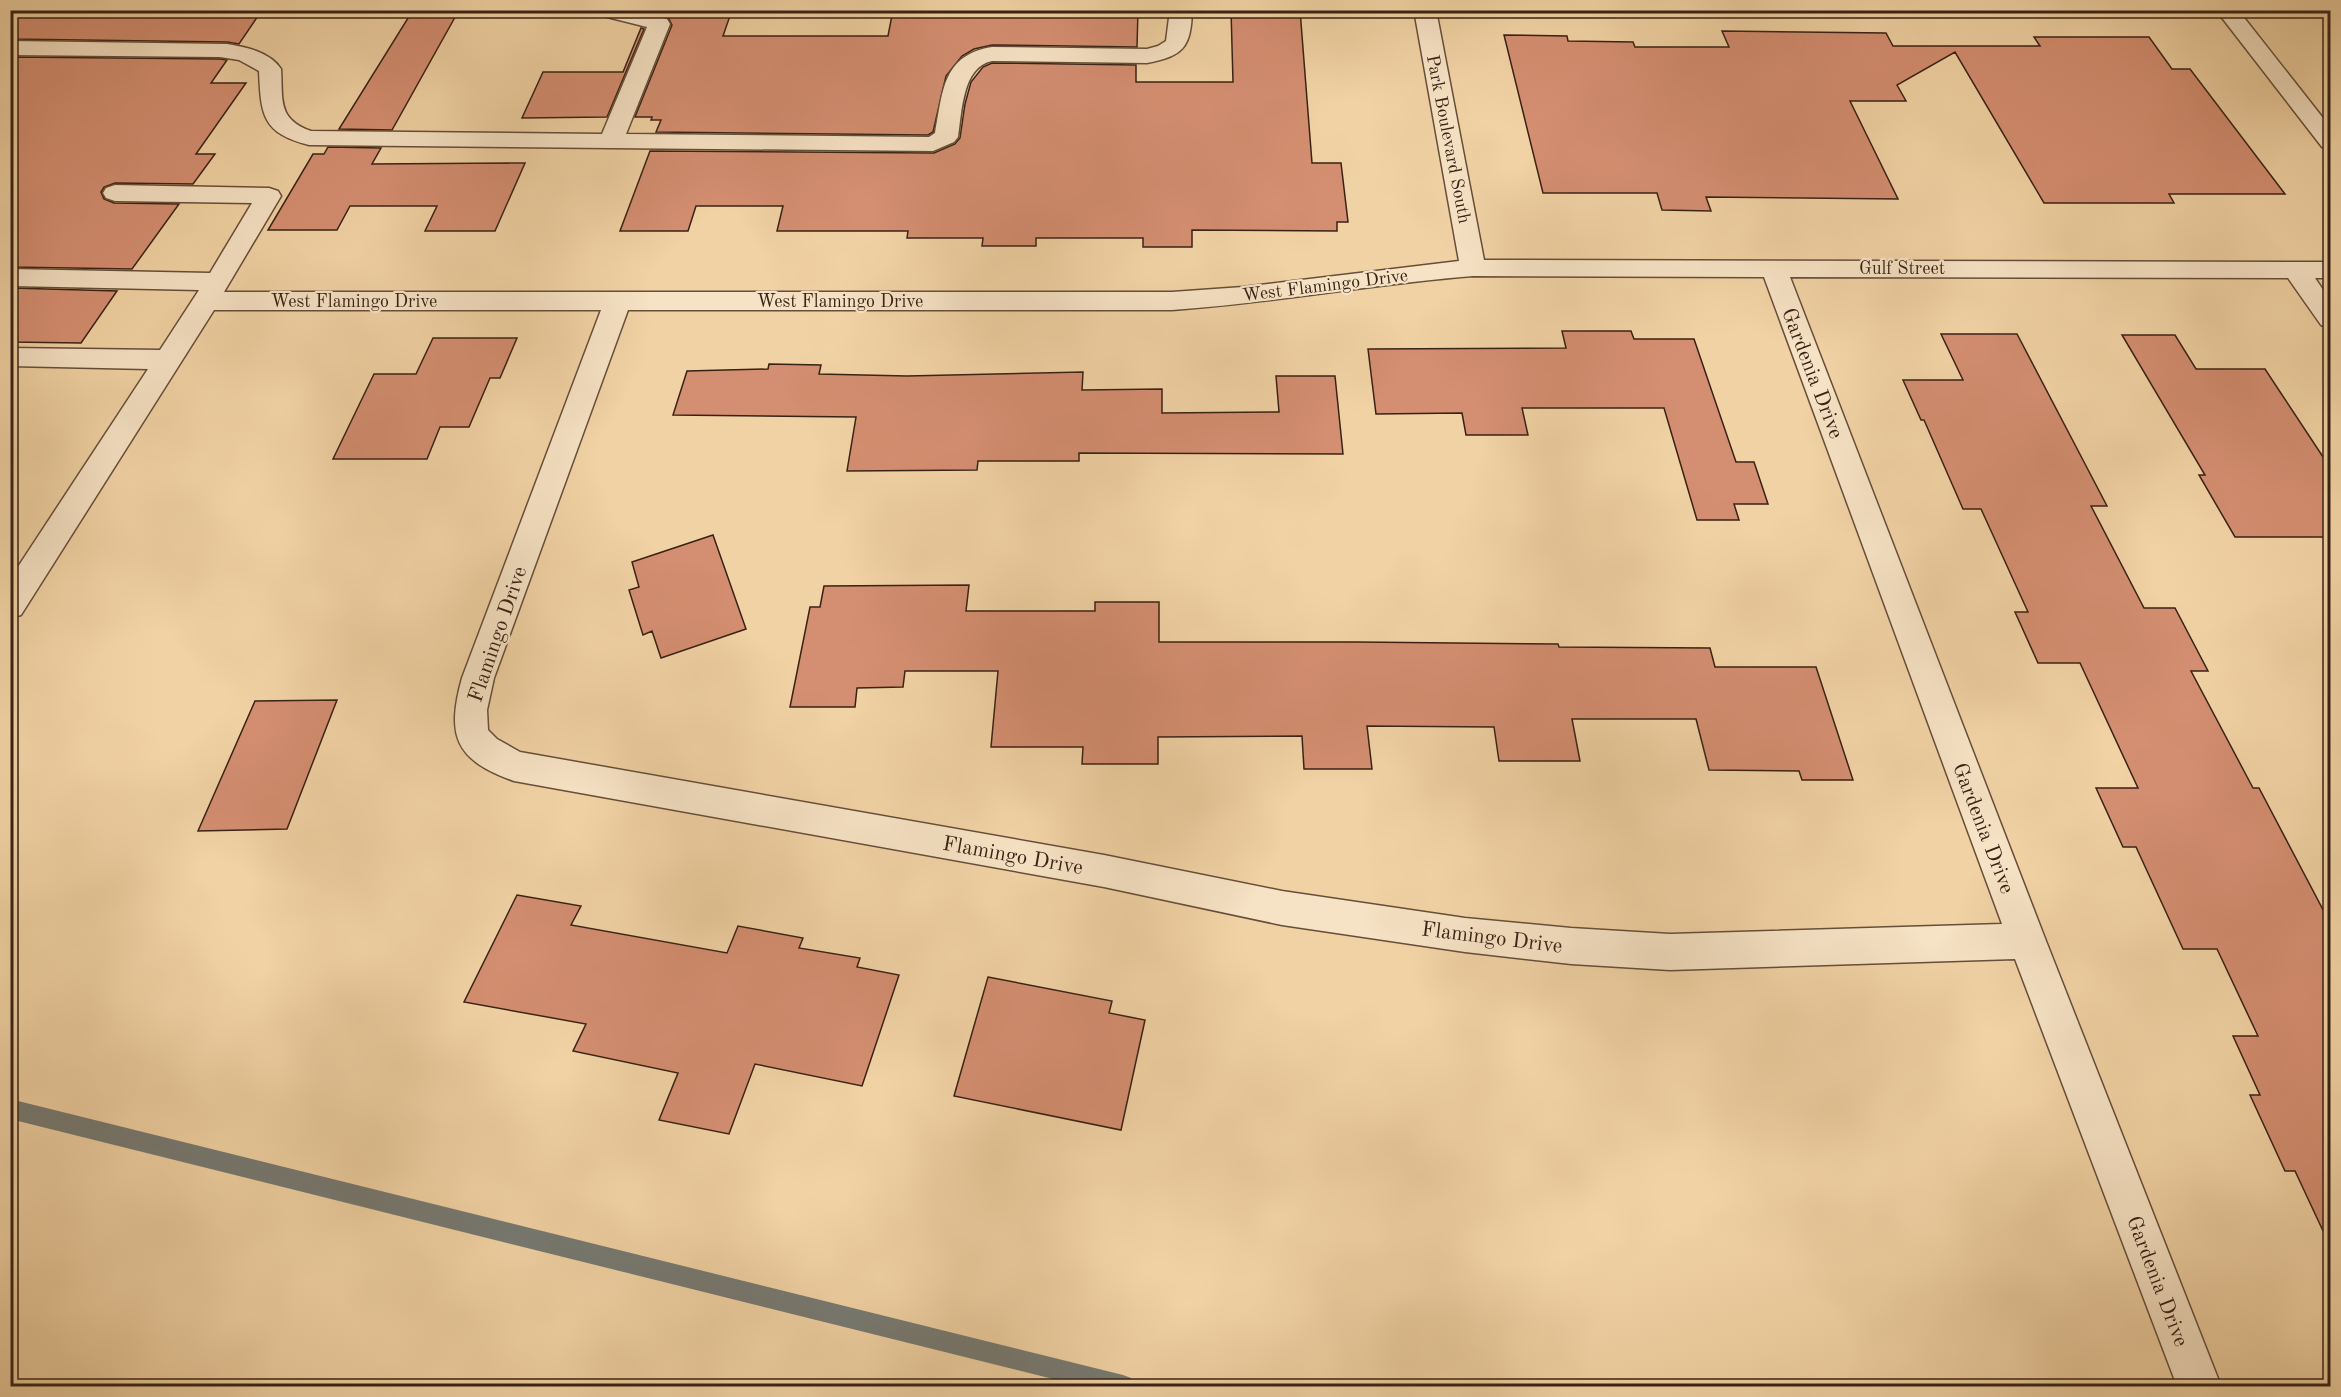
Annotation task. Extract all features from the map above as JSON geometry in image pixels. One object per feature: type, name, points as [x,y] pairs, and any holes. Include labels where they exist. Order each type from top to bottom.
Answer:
[{"type":"street","points":[[607,10],[659,24],[611,141]]},
{"type":"street","points":[[10,48],[220,50],[242,53],[259,59],[270,69],[273,111],[276,121],[288,132],[309,138],[933,144],[946,137],[961,72],[968,62],[992,54],[1147,56],[1162,54],[1175,47],[1180,38],[1181,10]]},
{"type":"street","name":"Park Boulevard South","points":[[1425,10],[1473,268]]},
{"type":"street","points":[[2226,10],[2331,142]]},
{"type":"street","points":[[10,606],[211,292],[269,196],[115,193]]},
{"type":"street","name":"Gardenia Drive","points":[[1773,267],[2027,941],[2199,1386]]},
{"type":"street","name":"Gulf Street","points":[[1473,268],[2331,270]]},
{"type":"street","name":"West Flamingo Drive","points":[[12,277],[211,292],[618,300],[1172,301],[1243,296],[1431,271],[1473,268]]},
{"type":"street","points":[[2295,269],[2331,319]]},
{"type":"street","name":"Flamingo Drive","points":[[618,300],[478,678],[471,706],[469,728],[486,752],[514,766],[1104,871],[1282,908],[1465,935],[1571,946],[1670,952],[2027,941]]},
{"type":"street","points":[[10,357],[166,360]]},
{"type":"building","points":[[137,10],[262,10],[239,44],[10,39],[10,14],[134,14]]},
{"type":"building","points":[[413,10],[459,10],[392,130],[339,129]]},
{"type":"building","points":[[648,10],[732,10],[723,36],[888,36],[893,10],[1138,10],[1137,47],[992,45],[974,49],[962,56],[946,76],[933,132],[928,135],[656,132],[661,120],[651,120],[652,117],[635,117],[672,25],[668,17]]},
{"type":"building","points":[[1231,10],[1300,10],[1312,163],[1341,163],[1348,222],[1337,222],[1337,231],[1192,230],[1192,247],[1143,247],[1143,238],[1036,238],[1036,246],[982,246],[983,238],[907,238],[908,231],[777,231],[783,206],[696,206],[688,231],[620,231],[650,151],[934,153],[955,144],[960,138],[971,82],[983,67],[992,63],[1136,65],[1136,82],[1233,82]]},
{"type":"building","points":[[641,28],[644,29],[607,117],[522,118],[543,72],[623,72]]},
{"type":"building","points":[[1722,31],[1886,33],[1893,46],[2040,46],[2034,37],[2149,37],[2172,69],[2190,69],[2285,194],[2169,194],[2174,203],[2044,203],[1955,52],[1897,85],[1906,101],[1850,101],[1898,199],[1706,197],[1711,211],[1662,210],[1657,193],[1543,193],[1504,35],[1567,36],[1568,41],[1633,42],[1635,47],[1729,47]]},
{"type":"building","points":[[10,57],[220,59],[227,60],[211,83],[246,83],[196,154],[215,154],[193,184],[115,183],[104,187],[101,192],[104,199],[114,203],[179,204],[132,269],[10,267]]},
{"type":"building","points":[[328,147],[381,148],[372,164],[525,163],[495,231],[425,231],[437,206],[350,206],[337,230],[268,230],[313,154],[324,154]]},
{"type":"building","points":[[10,288],[117,291],[81,343],[10,342]]},
{"type":"building","points":[[1562,331],[1631,331],[1634,339],[1694,339],[1736,462],[1754,462],[1768,504],[1734,504],[1739,520],[1697,520],[1664,408],[1522,408],[1528,435],[1466,435],[1462,413],[1376,414],[1368,349],[1566,348]]},
{"type":"building","points":[[1941,334],[2017,334],[2107,506],[2091,506],[2144,608],[2175,608],[2208,671],[2191,671],[2253,788],[2259,788],[2331,925],[2331,1248],[2295,1171],[2285,1171],[2250,1095],[2260,1095],[2233,1036],[2258,1036],[2217,949],[2183,949],[2136,847],[2123,847],[2096,788],[2138,788],[2080,663],[2038,663],[2015,612],[2028,612],[1981,509],[1963,509],[1924,420],[1921,420],[1903,380],[1963,380]]},
{"type":"building","points":[[2122,335],[2175,335],[2196,369],[2265,369],[2331,469],[2331,537],[2235,537],[2199,475],[2205,475]]},
{"type":"building","points":[[433,338],[517,338],[500,378],[490,378],[469,427],[440,427],[427,459],[333,459],[374,374],[416,374]]},
{"type":"building","points":[[769,364],[821,365],[819,374],[907,376],[1083,372],[1082,390],[1162,389],[1162,413],[1279,412],[1276,376],[1335,376],[1343,454],[1079,453],[1079,461],[978,461],[977,470],[847,471],[856,417],[673,415],[687,371],[768,369]]},
{"type":"building","points":[[713,535],[746,629],[661,658],[652,631],[643,635],[629,590],[639,587],[632,562]]},
{"type":"building","points":[[969,585],[966,611],[1095,611],[1095,602],[1159,602],[1159,642],[1558,644],[1559,647],[1710,648],[1715,667],[1816,667],[1853,780],[1802,780],[1799,771],[1709,770],[1696,719],[1572,719],[1580,761],[1499,761],[1494,727],[1367,726],[1372,769],[1304,769],[1302,736],[1158,737],[1158,764],[1082,764],[1083,747],[991,747],[998,671],[905,671],[903,687],[857,688],[855,707],[790,707],[810,607],[820,607],[824,586]]},
{"type":"building","points":[[337,700],[287,829],[198,831],[255,701]]},
{"type":"building","points":[[517,895],[581,906],[571,925],[727,953],[738,926],[803,938],[799,948],[860,958],[857,967],[899,975],[862,1086],[755,1064],[729,1134],[659,1120],[678,1073],[573,1051],[586,1024],[464,1002]]},
{"type":"building","points":[[988,977],[1112,1001],[1109,1013],[1145,1020],[1121,1130],[954,1096]]},
{"type":"waterway","points":[[10,1109],[1123,1386]]}]
